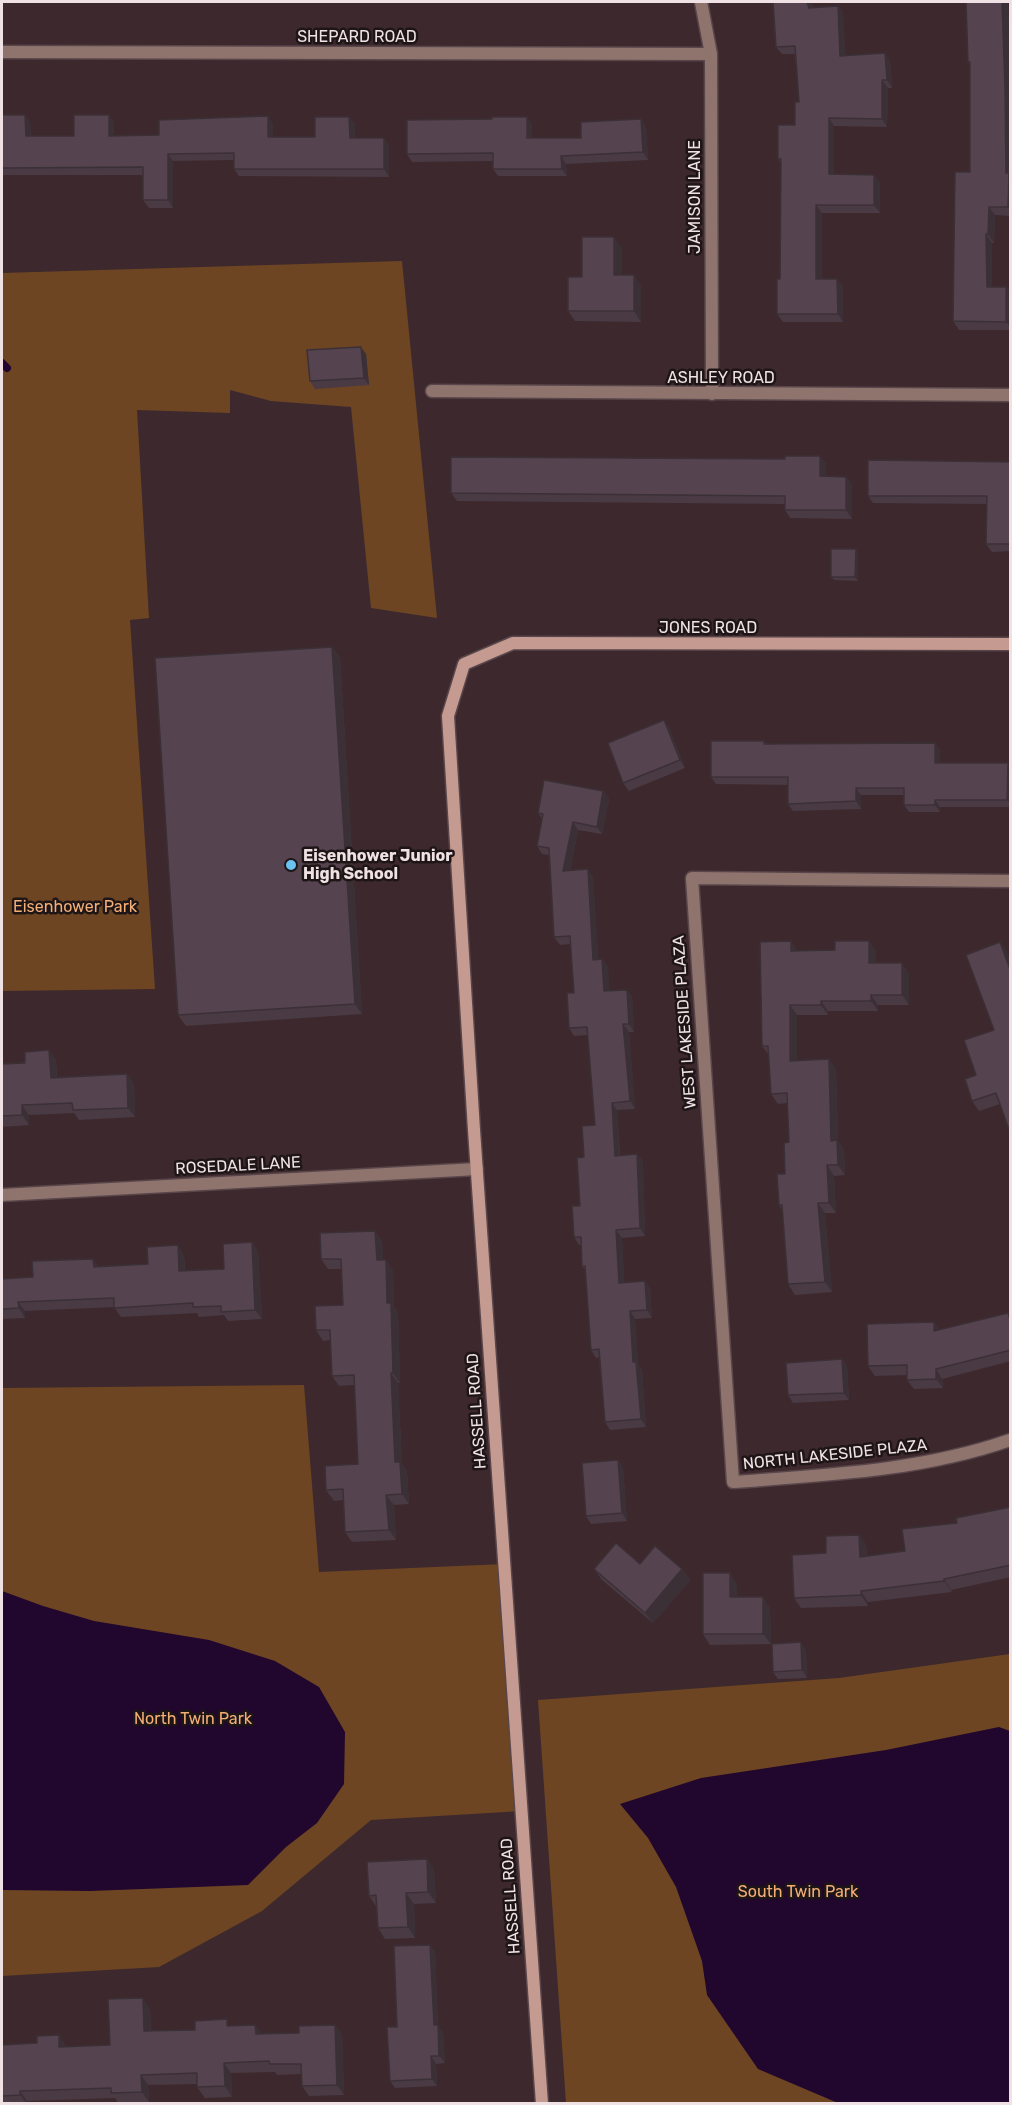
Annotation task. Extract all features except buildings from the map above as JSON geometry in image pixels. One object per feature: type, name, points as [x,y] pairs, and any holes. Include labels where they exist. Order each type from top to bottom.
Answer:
[{"type":"street","name":"JAMISON LANE","points":[[701,2],[711,54],[712,394]]},
{"type":"street","name":"SHEPARD ROAD","points":[[2,52],[711,54]]},
{"type":"street","name":"ASHLEY ROAD","points":[[432,391],[1011,395]]},
{"type":"street","name":"JONES ROAD","points":[[448,716],[464,664],[513,643],[1011,644]]},
{"type":"street","name":"HASSELL ROAD","points":[[448,716],[542,2103]]},
{"type":"street","name":"WEST LAKESIDE PLAZA","points":[[733,1482],[692,878],[1011,881]]},
{"type":"street","name":"ROSEDALE LANE","points":[[2,1195],[477,1169]]},
{"type":"street","name":"NORTH LAKESIDE PLAZA","points":[[733,1482],[906,1467],[958,1456],[1011,1440]]},
{"type":"green space","name":"Eisenhower Park","points":[[402,261],[437,618],[371,608],[351,407],[271,401],[230,390],[230,413],[137,410],[149,618],[130,620],[155,989],[2,991],[2,273]]},
{"type":"green space","name":"North Twin Park","points":[[304,1385],[319,1572],[504,1564],[522,1811],[371,1820],[262,1911],[159,1967],[2,1976],[2,1388]]},
{"type":"green space","name":"South Twin Park","points":[[1010,1654],[1010,2103],[566,2103],[538,1700],[839,1678]]},
{"type":"shaded area","points":[[2,1591],[94,1621],[209,1640],[275,1661],[319,1687],[345,1732],[344,1784],[317,1823],[286,1847],[248,1885],[90,1891],[2,1890]]},
{"type":"shaded area","points":[[999,1727],[1010,1731],[1010,2103],[838,2103],[758,2069],[707,1995],[702,1961],[676,1887],[648,1838],[620,1804],[701,1778],[886,1750]]},
{"type":"waterway","points":[[2,363],[7,368]]},
{"type":"place","name":"Eisenhower Junior High School","points":[[291,865]]}]
